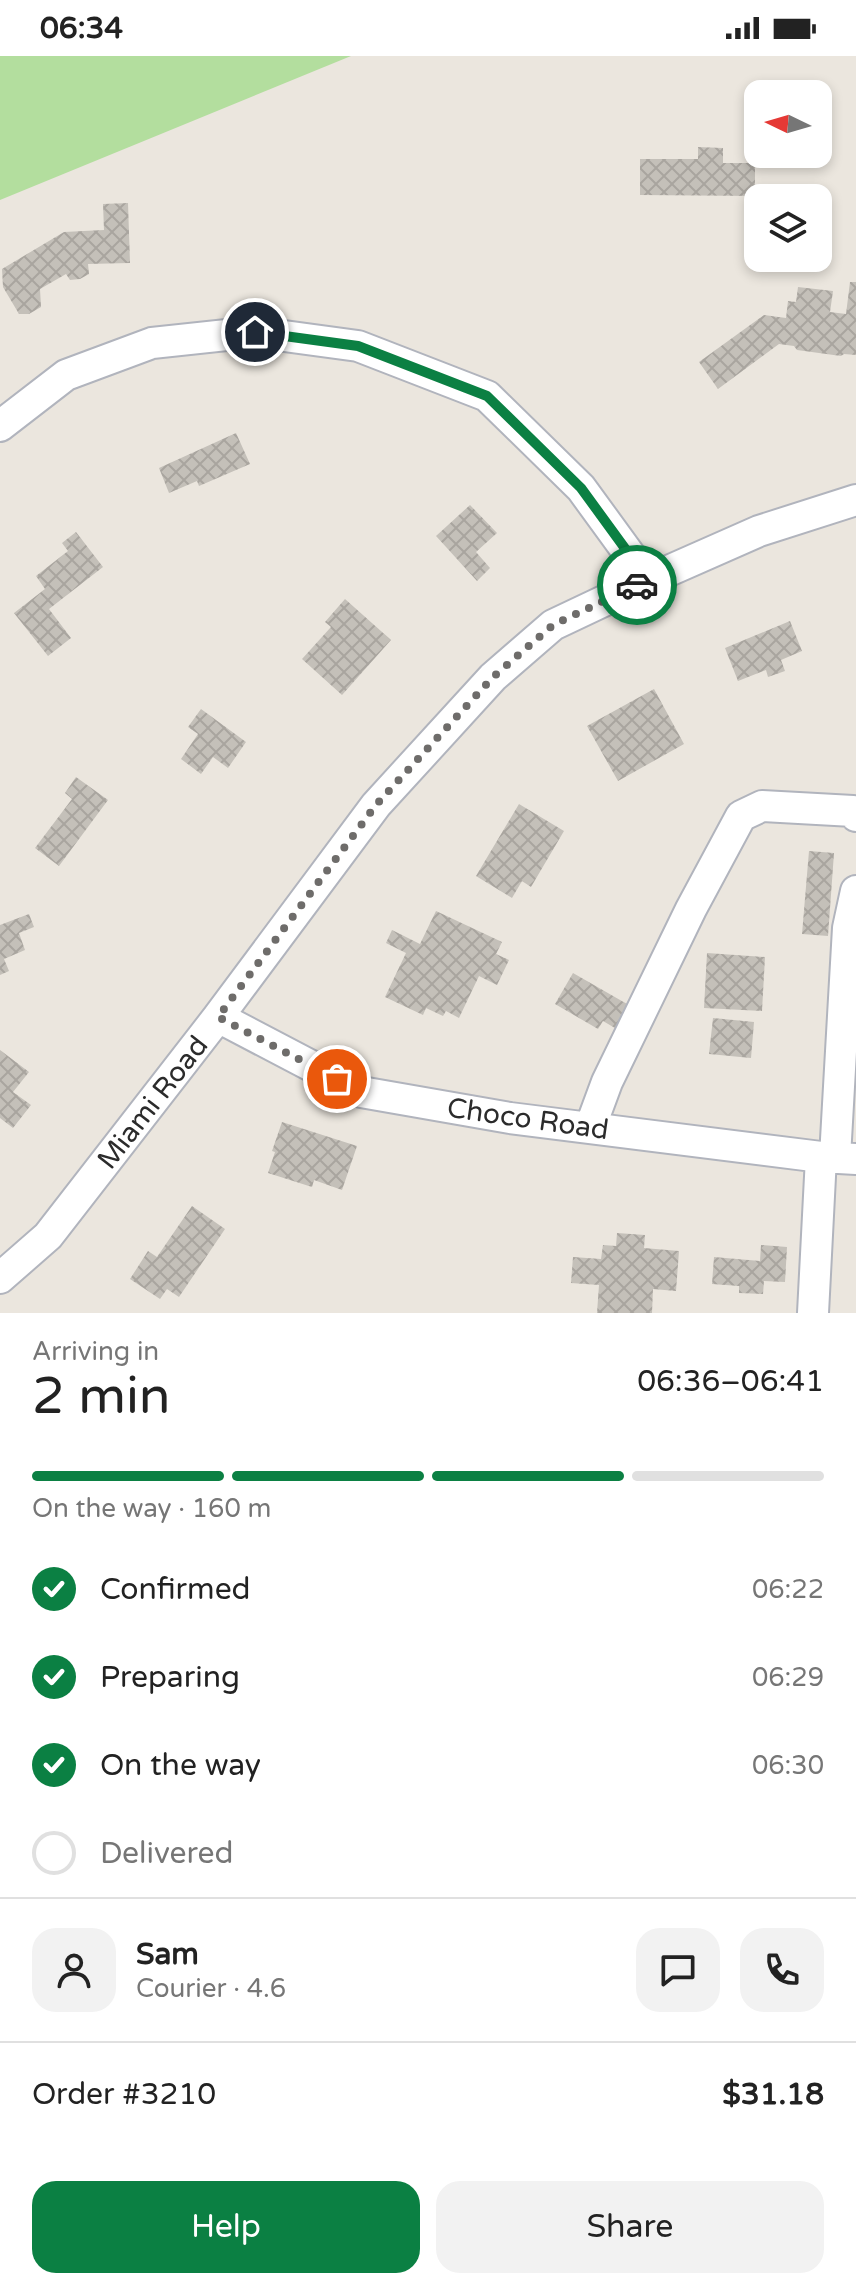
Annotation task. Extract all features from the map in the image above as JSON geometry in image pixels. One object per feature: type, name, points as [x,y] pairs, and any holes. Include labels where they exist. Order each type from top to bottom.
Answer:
[{"type":"street","points":[[0,426],[66,375],[152,343],[255,332],[358,346],[487,396],[581,488],[648,580]]},
{"type":"street","name":"Miami Road","points":[[0,1278],[48,1236],[218,1017],[376,805],[493,677],[553,625],[759,531],[856,500]]},
{"type":"street","points":[[590,1128],[614,1069],[691,909],[741,816],[762,806],[853,811],[856,816]]},
{"type":"street","points":[[813,1313],[837,1158],[848,928],[856,891]]},
{"type":"street","name":"Choco Road","points":[[218,1017],[361,1092],[510,1118],[837,1158]]},
{"type":"green space","points":[[0,56],[351,56],[0,200]]},
{"type":"building","points":[[698,147],[723,148],[723,163],[744,163],[744,168],[755,168],[755,184],[744,184],[744,196],[640,195],[640,159],[698,159]]},
{"type":"building","points":[[128,203],[130,263],[88,264],[89,274],[80,279],[70,280],[66,274],[40,289],[41,307],[29,314],[19,314],[3,287],[2,269],[64,232],[104,230],[103,204]]},
{"type":"building","points":[[850,282],[856,282],[856,355],[797,350],[794,346],[779,344],[718,389],[699,362],[764,315],[786,318],[788,301],[796,302],[798,287],[833,291],[830,312],[846,314]]},
{"type":"building","points":[[236,433],[250,464],[199,486],[197,481],[169,493],[159,468]]},
{"type":"building","points":[[470,505],[497,533],[476,552],[490,568],[477,581],[436,536]]},
{"type":"building","points":[[76,532],[103,567],[49,609],[71,638],[48,656],[14,613],[45,589],[36,576],[68,551],[62,543]]},
{"type":"building","points":[[345,599],[391,640],[342,695],[302,659],[331,627],[325,622]]},
{"type":"building","points":[[790,621],[802,651],[781,660],[785,671],[768,677],[766,670],[738,681],[725,648]]},
{"type":"building","points":[[654,689],[684,744],[618,781],[587,726]]},
{"type":"building","points":[[201,709],[246,742],[228,768],[213,757],[201,774],[181,759],[198,734],[188,727]]},
{"type":"building","points":[[76,777],[108,800],[59,866],[35,848],[72,799],[65,793]]},
{"type":"building","points":[[519,804],[564,831],[531,887],[522,881],[512,898],[476,876]]},
{"type":"building","points":[[809,851],[834,853],[828,936],[802,934]]},
{"type":"building","points":[[436,911],[502,942],[496,954],[509,960],[497,985],[479,976],[459,1018],[446,1011],[443,1016],[426,1008],[423,1015],[385,997],[406,953],[386,943],[392,930],[420,944]]},
{"type":"building","points":[[29,914],[34,927],[19,933],[25,950],[4,959],[9,971],[0,975],[0,925]]},
{"type":"building","points":[[707,953],[765,957],[762,1011],[704,1008]]},
{"type":"building","points":[[573,973],[634,1008],[620,1031],[603,1021],[598,1029],[555,1004]]},
{"type":"building","points":[[713,1018],[754,1022],[751,1058],[709,1054]]},
{"type":"building","points":[[0,1050],[29,1072],[13,1092],[31,1105],[13,1128],[0,1118]]},
{"type":"building","points":[[282,1122],[357,1146],[342,1190],[314,1180],[312,1187],[268,1173]]},
{"type":"building","points":[[192,1206],[225,1229],[179,1297],[167,1289],[160,1299],[130,1279],[148,1251],[157,1257]]},
{"type":"building","points":[[617,1233],[645,1235],[644,1248],[679,1251],[676,1291],[653,1289],[652,1313],[597,1313],[599,1285],[571,1283],[573,1257],[601,1259],[603,1245],[616,1246]]},
{"type":"building","points":[[761,1245],[787,1247],[785,1282],[764,1281],[763,1294],[739,1293],[739,1286],[712,1284],[714,1257],[760,1261]]},
{"type":"way so far","points":[[337,1079],[218,1017],[376,805],[493,677],[553,625],[637,585]]},
{"type":"route","points":[[255,332],[358,346],[487,396],[581,488],[648,580],[637,585]]}]
